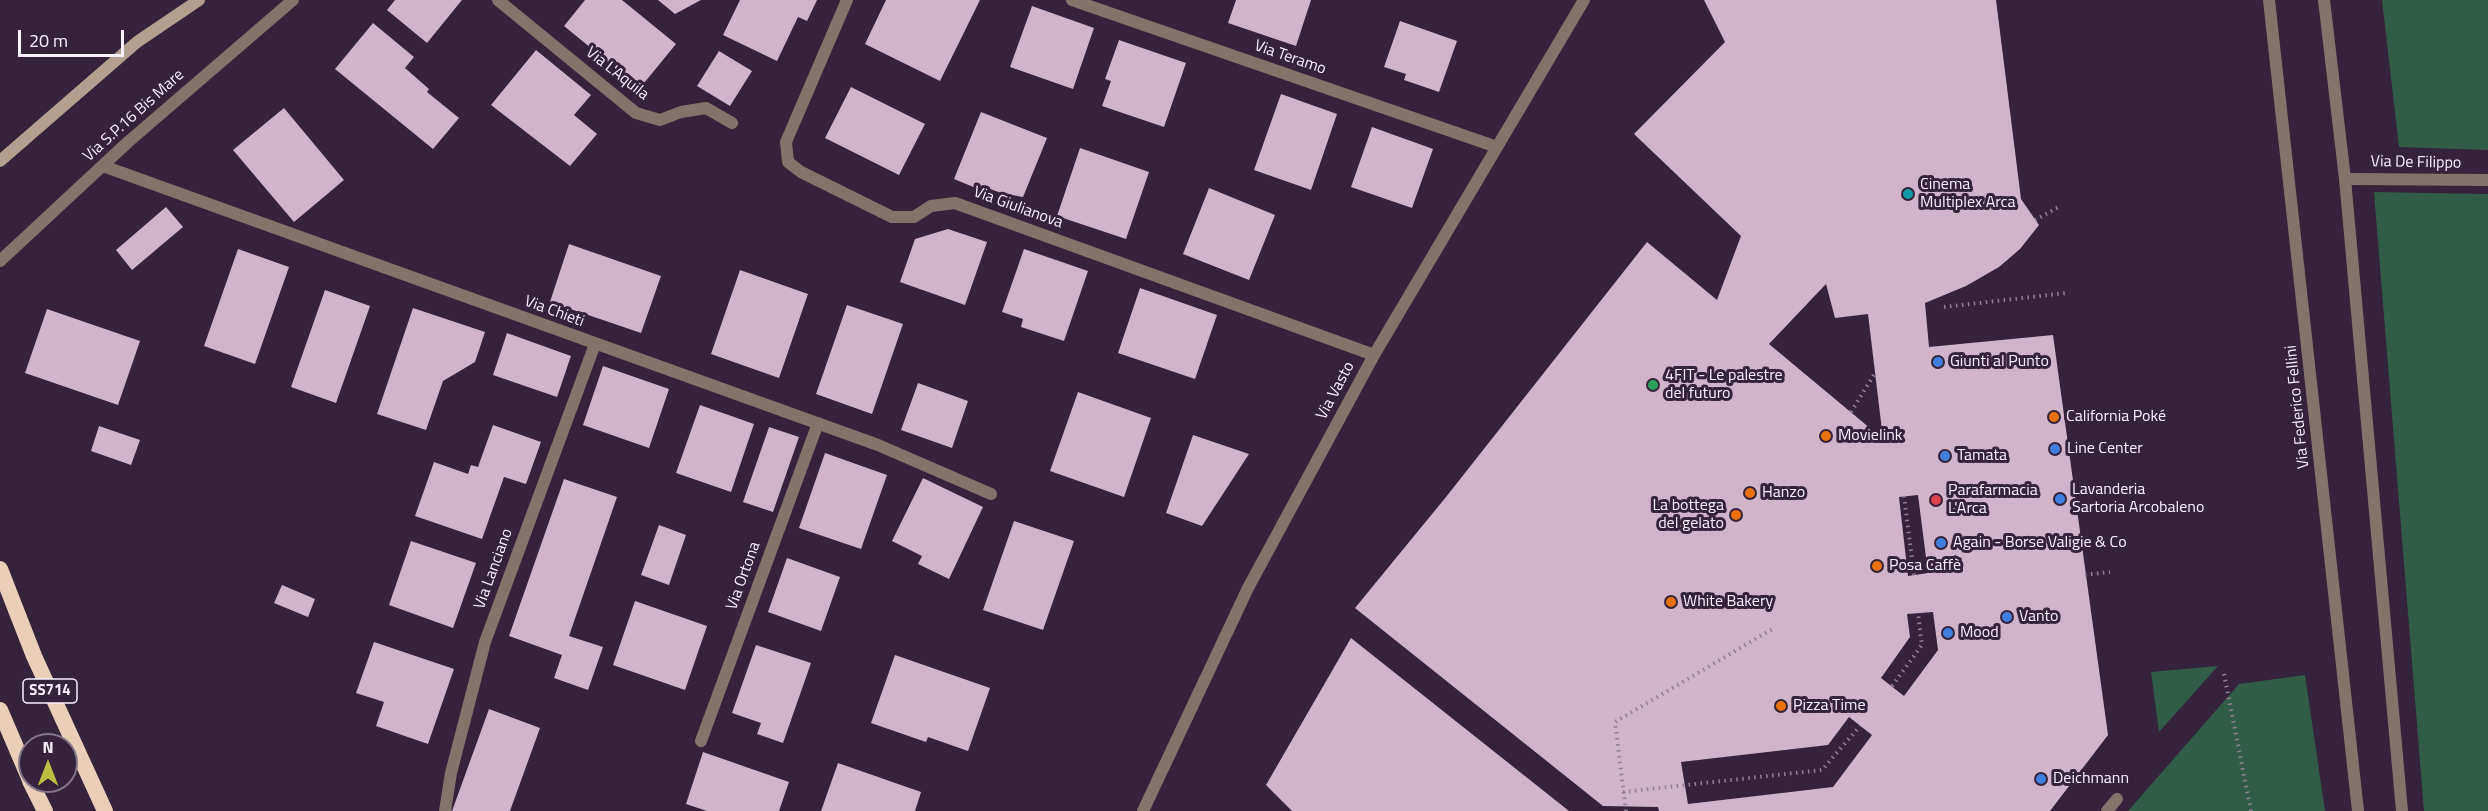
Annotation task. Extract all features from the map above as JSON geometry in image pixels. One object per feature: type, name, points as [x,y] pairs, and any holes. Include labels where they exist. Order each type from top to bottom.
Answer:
[{"type":"highway","name":"SS714","points":[[0,569],[34,656],[105,811]]},
{"type":"highway","name":"SS714","points":[[0,710],[18,753]]},
{"type":"highway","name":"SS714","points":[[36,793],[45,811]]},
{"type":"main road","points":[[0,161],[137,42],[199,0]]},
{"type":"street","name":"Via S.P.16 Bis Mare","points":[[0,261],[103,166],[293,0]]},
{"type":"street","name":"Via L'Aquila","points":[[498,0],[636,113],[660,120],[681,112],[706,108],[732,123]]},
{"type":"street","name":"Via Giulianova","points":[[847,0],[786,142],[788,162],[801,172],[892,217],[914,217],[931,206],[955,202],[1374,355]]},
{"type":"street","name":"Via Teramo","points":[[1072,0],[1497,147]]},
{"type":"street","name":"Via Vasto","points":[[1143,811],[1248,588],[1374,355],[1584,0]]},
{"type":"street","name":"Via Federico Fellini","points":[[2269,0],[2358,811]]},
{"type":"street","points":[[2324,0],[2344,179],[2402,811]]},
{"type":"street","name":"Via Chieti","points":[[103,166],[819,423],[878,445],[991,494]]},
{"type":"street","name":"Via De Filippo","points":[[2344,179],[2488,180]]},
{"type":"street","name":"Via Lanciano","points":[[445,811],[451,773],[485,642],[595,344]]},
{"type":"street","name":"Via Ortona","points":[[701,741],[819,423]]},
{"type":"street","points":[[2107,811],[2117,799]]},
{"type":"path","points":[[2035,220],[2059,207]]},
{"type":"path","points":[[1944,307],[2067,293]]},
{"type":"path","points":[[1851,412],[1875,373]]},
{"type":"path","points":[[1904,496],[1914,574]]},
{"type":"path","points":[[2085,574],[2110,572]]},
{"type":"path","points":[[1892,686],[1922,645],[1918,614]]},
{"type":"path","points":[[1626,811],[1615,722],[1774,628]]},
{"type":"path","points":[[2224,674],[2251,811]]},
{"type":"path","points":[[1623,792],[1822,770],[1860,726]]},
{"type":"green space","points":[[2382,0],[2488,0],[2488,150],[2399,147]]},
{"type":"green space","points":[[2374,192],[2488,194],[2488,811],[2424,811]]},
{"type":"green space","points":[[2218,666],[2159,732],[2151,672]]},
{"type":"green space","points":[[2305,675],[2325,811],[2128,811],[2239,684]]},
{"type":"building","points":[[395,0],[462,0],[427,43],[387,10]]},
{"type":"building","points":[[585,0],[622,0],[676,44],[640,88],[564,26]]},
{"type":"building","points":[[658,0],[701,0],[675,14]]},
{"type":"building","points":[[740,0],[817,0],[807,21],[798,17],[777,61],[723,35]]},
{"type":"building","points":[[886,0],[980,0],[940,81],[865,44]]},
{"type":"building","points":[[1236,0],[1311,0],[1296,46],[1228,23]]},
{"type":"building","points":[[1704,0],[1996,0],[2021,199],[2039,225],[2020,249],[1999,267],[1966,286],[1925,303],[1929,347],[2053,335],[2108,735],[2050,811],[1659,811],[1658,807],[1603,806],[1355,608],[1446,497],[1647,242],[1717,300],[1741,236],[1634,134],[1725,42]],"holes":[[[1826,284],[1835,318],[1868,314],[1883,439],[1769,344]],[[1918,495],[1928,573],[1908,576],[1899,497]],[[1933,612],[1938,650],[1904,696],[1881,678],[1910,637],[1907,614]],[[1849,717],[1872,735],[1833,787],[1688,804],[1681,762],[1828,745]]]},
{"type":"building","points":[[1032,6],[1094,28],[1073,89],[1010,67]]},
{"type":"building","points":[[1400,21],[1457,41],[1439,92],[1404,80],[1406,74],[1384,67]]},
{"type":"building","points":[[373,23],[414,57],[405,68],[429,89],[427,92],[459,118],[433,149],[335,69]]},
{"type":"building","points":[[1119,40],[1186,63],[1164,127],[1102,106],[1111,81],[1105,79]]},
{"type":"building","points":[[536,50],[591,95],[574,115],[597,134],[570,166],[491,105]]},
{"type":"building","points":[[719,51],[752,71],[730,106],[697,86]]},
{"type":"building","points":[[851,87],[925,124],[899,175],[825,138]]},
{"type":"building","points":[[1281,94],[1337,114],[1311,190],[1254,170]]},
{"type":"building","points":[[284,108],[344,180],[294,222],[233,150]]},
{"type":"building","points":[[981,112],[1047,138],[1023,197],[985,187],[983,191],[954,179]]},
{"type":"building","points":[[1372,127],[1433,149],[1412,208],[1351,187]]},
{"type":"building","points":[[1080,148],[1149,172],[1126,239],[1057,216]]},
{"type":"building","points":[[1209,188],[1275,215],[1249,280],[1183,254]]},
{"type":"building","points":[[166,207],[183,227],[132,270],[116,250]]},
{"type":"building","points":[[948,229],[987,242],[965,305],[900,282],[915,239]]},
{"type":"building","points":[[569,244],[661,276],[641,333],[550,302]]},
{"type":"building","points":[[238,249],[289,267],[255,364],[204,346]]},
{"type":"building","points":[[1024,249],[1088,271],[1064,341],[1021,327],[1023,319],[1002,312]]},
{"type":"building","points":[[740,270],[808,294],[779,378],[711,354]]},
{"type":"building","points":[[1140,288],[1217,315],[1195,379],[1118,353]]},
{"type":"building","points":[[325,290],[370,306],[336,403],[291,387]]},
{"type":"building","points":[[847,305],[903,324],[872,414],[816,394]]},
{"type":"building","points":[[413,308],[485,332],[475,362],[443,381],[426,430],[377,414]]},
{"type":"building","points":[[47,309],[140,341],[118,405],[25,373]]},
{"type":"building","points":[[507,333],[571,356],[557,397],[493,375]]},
{"type":"building","points":[[603,366],[669,389],[649,448],[583,425]]},
{"type":"building","points":[[918,383],[968,401],[952,448],[901,430]]},
{"type":"building","points":[[1078,392],[1151,418],[1124,497],[1050,471]]},
{"type":"building","points":[[700,405],[754,424],[731,492],[676,473]]},
{"type":"building","points":[[493,425],[541,442],[526,484],[504,477],[482,539],[415,516],[434,462],[468,474],[471,465],[478,467]]},
{"type":"building","points":[[99,426],[140,440],[131,465],[91,451]]},
{"type":"building","points":[[769,427],[799,437],[773,512],[743,502]]},
{"type":"building","points":[[1193,435],[1249,454],[1202,526],[1166,513]]},
{"type":"building","points":[[825,453],[887,475],[861,549],[799,528]]},
{"type":"building","points":[[923,478],[983,507],[949,579],[918,564],[922,556],[892,541]]},
{"type":"building","points":[[564,479],[617,497],[569,636],[603,647],[588,690],[554,678],[562,655],[509,636]]},
{"type":"building","points":[[1014,521],[1074,541],[1043,630],[983,610]]},
{"type":"building","points":[[659,525],[686,535],[669,585],[641,575]]},
{"type":"building","points":[[411,541],[476,563],[453,628],[389,605]]},
{"type":"building","points":[[787,558],[840,577],[821,631],[768,612]]},
{"type":"building","points":[[282,585],[315,599],[308,617],[274,603]]},
{"type":"building","points":[[635,601],[707,626],[685,690],[613,665]]},
{"type":"building","points":[[1351,638],[1569,811],[1292,811],[1266,785]]},
{"type":"building","points":[[374,642],[454,669],[428,744],[376,726],[384,702],[356,693]]},
{"type":"building","points":[[756,645],[811,663],[783,743],[757,734],[761,723],[732,713]]},
{"type":"building","points":[[895,655],[990,688],[968,751],[928,737],[926,742],[871,723]]},
{"type":"building","points":[[489,709],[540,728],[510,811],[452,811]]},
{"type":"building","points":[[703,752],[789,782],[779,811],[707,811],[686,804]]},
{"type":"building","points":[[838,763],[921,792],[915,811],[821,811]]},
{"type":"place","name":"Cinema Multiplex Arca","points":[[1908,194]]},
{"type":"place","name":"Giunti al Punto","points":[[1938,362]]},
{"type":"place","name":"4FIT - Le palestre del futuro","points":[[1653,385]]},
{"type":"place","name":"California Poké","points":[[2054,417]]},
{"type":"place","name":"Movielink","points":[[1826,436]]},
{"type":"place","name":"Line Center","points":[[2055,449]]},
{"type":"place","name":"Tamata","points":[[1945,456]]},
{"type":"place","name":"Hanzo","points":[[1750,493]]},
{"type":"place","name":"Lavanderia Sartoria Arcobaleno","points":[[2060,499]]},
{"type":"place","name":"Parafarmacia L'Arca","points":[[1936,500]]},
{"type":"place","name":"La bottega del gelato","points":[[1736,515]]},
{"type":"place","name":"Again - Borse Valigie & Co","points":[[1941,543]]},
{"type":"place","name":"Posa Caffè","points":[[1877,566]]},
{"type":"place","name":"White Bakery","points":[[1671,602]]},
{"type":"place","name":"Vanto","points":[[2007,617]]},
{"type":"place","name":"Mood","points":[[1948,633]]},
{"type":"place","name":"Pizza Time","points":[[1781,706]]},
{"type":"place","name":"Deichmann","points":[[2041,779]]}]
